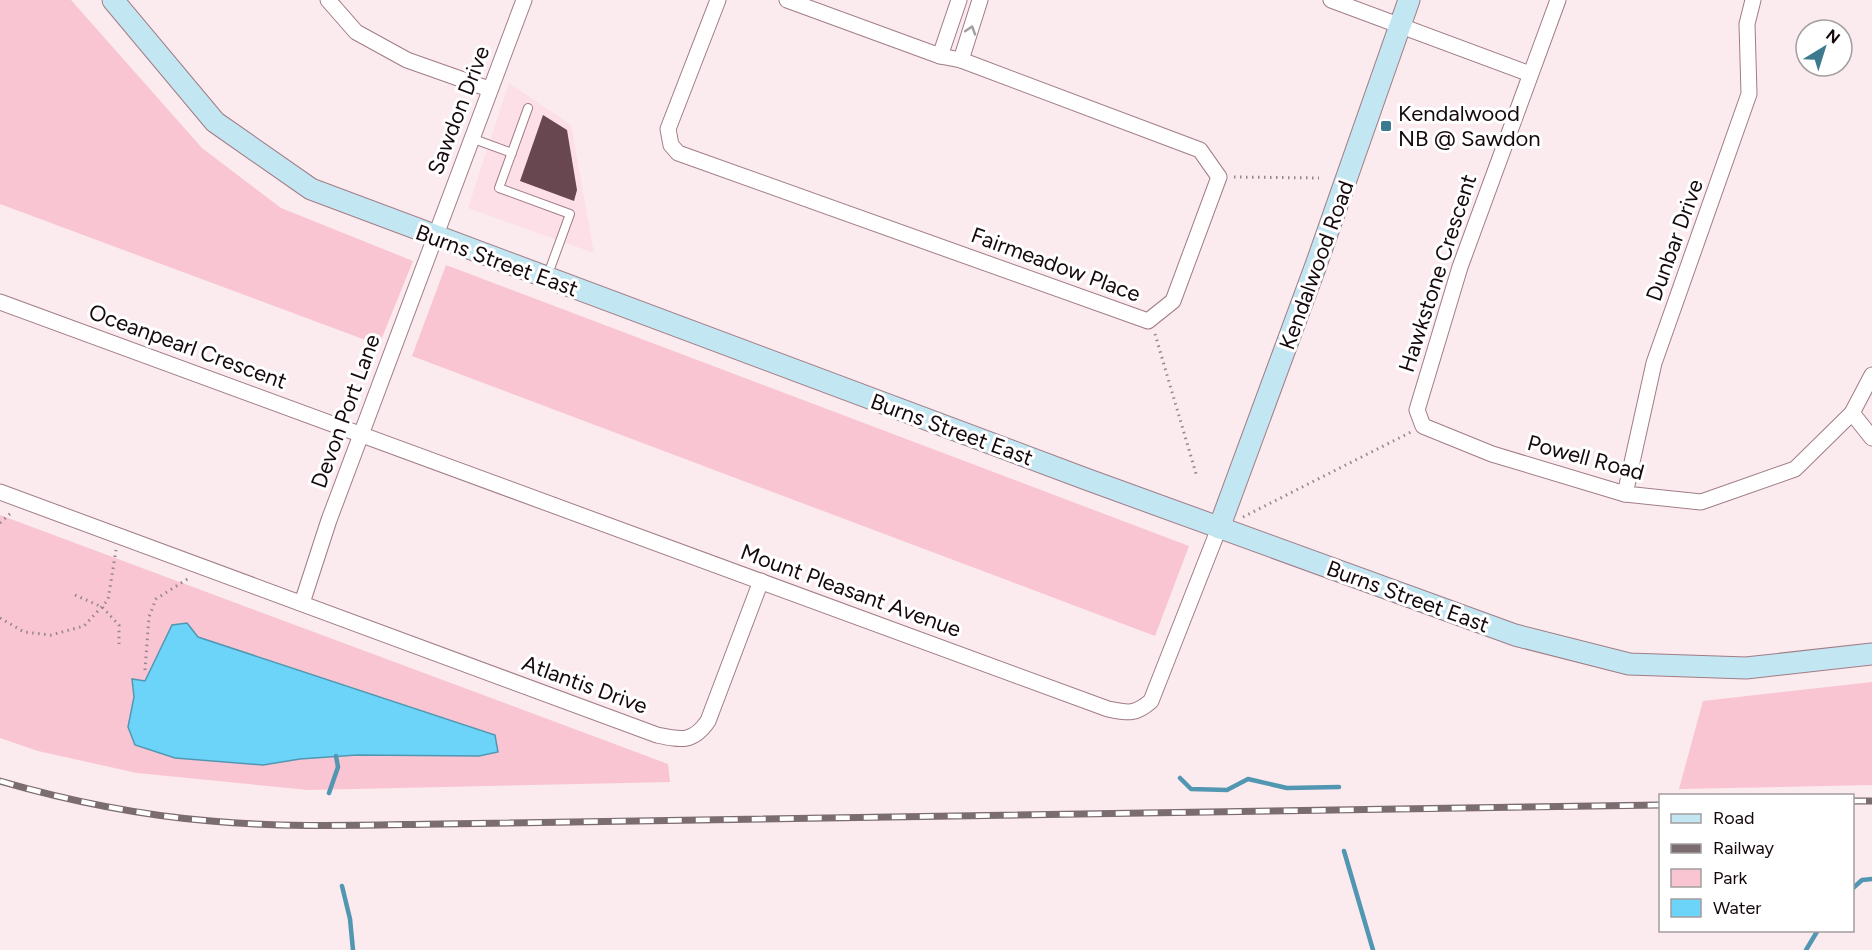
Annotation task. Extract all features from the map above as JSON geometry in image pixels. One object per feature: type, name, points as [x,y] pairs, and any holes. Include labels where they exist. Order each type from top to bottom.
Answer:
[{"type":"street","name":"Burns Street East","points":[[113,0],[215,122],[310,189],[546,278],[1219,528],[1515,635],[1629,664],[1746,668],[1872,654]]},
{"type":"street","points":[[328,0],[356,32],[407,60],[489,89]]},
{"type":"street","name":"Sawdon Drive","points":[[434,236],[524,0]]},
{"type":"street","name":"Fairmeadow Place","points":[[718,0],[668,129],[671,145],[678,153],[1148,321],[1173,301],[1218,177]]},
{"type":"street","points":[[787,0],[940,56],[961,60],[1200,150],[1218,177]]},
{"type":"street","points":[[940,56],[959,0]]},
{"type":"street","points":[[961,60],[980,0]]},
{"type":"street","points":[[1331,0],[1530,74]]},
{"type":"street","name":"Kendalwood Road","points":[[1219,528],[1409,0]]},
{"type":"street","name":"Hawkstone Crescent","points":[[1424,426],[1417,410],[1460,267],[1557,0]]},
{"type":"street","name":"Dunbar Drive","points":[[1625,495],[1654,363],[1749,94],[1747,24],[1753,0]]},
{"type":"street","name":"Devon Port Lane","points":[[302,603],[329,520],[434,236]]},
{"type":"street","name":"Oceanpearl Crescent","points":[[0,302],[361,433]]},
{"type":"street","name":"Powell Road","points":[[1424,426],[1492,454],[1625,495],[1701,502],[1795,469],[1852,413],[1872,375]]},
{"type":"street","points":[[1852,413],[1872,438]]},
{"type":"street","name":"Mount Pleasant Avenue","points":[[361,433],[1108,709],[1133,712],[1151,701],[1219,528]]},
{"type":"street","points":[[0,492],[302,603]]},
{"type":"street","name":"Atlantis Drive","points":[[302,603],[657,735],[683,739],[695,735],[708,721],[761,581]]},
{"type":"lane","points":[[528,108],[499,188],[570,214],[546,278]]},
{"type":"lane","points":[[471,138],[512,153]]},
{"type":"path","points":[[1218,177],[1319,178]]},
{"type":"path","points":[[1148,321],[1156,336],[1197,477]]},
{"type":"path","points":[[1219,528],[1424,426]]},
{"type":"path","points":[[0,618],[24,632],[51,635],[84,626],[108,600],[119,537]]},
{"type":"path","points":[[145,670],[149,617],[156,599],[205,567]]},
{"type":"path","points":[[75,595],[102,607],[119,626],[119,644]]},
{"type":"shaded area","points":[[509,83],[571,125],[594,253],[468,208]]},
{"type":"green space","points":[[0,0],[71,0],[202,148],[281,208],[413,261],[379,345],[0,204]]},
{"type":"green space","points":[[446,265],[1189,546],[1155,636],[412,356]]},
{"type":"green space","points":[[0,515],[668,764],[670,782],[308,790],[137,773],[38,751],[0,738]]},
{"type":"green space","points":[[1872,682],[1872,785],[1679,789],[1703,701]]},
{"type":"water","points":[[187,623],[198,637],[495,735],[498,752],[479,756],[357,755],[300,759],[263,765],[175,758],[135,745],[128,727],[134,697],[132,679],[145,681],[172,625]]},
{"type":"building","points":[[543,115],[567,130],[577,190],[574,201],[520,181]]},
{"type":"waterway","points":[[329,793],[338,767],[336,756]]},
{"type":"waterway","points":[[1180,778],[1191,789],[1227,790],[1248,779],[1287,788],[1339,787]]},
{"type":"waterway","points":[[1344,851],[1373,950]]},
{"type":"waterway","points":[[1854,887],[1862,880],[1872,879]]},
{"type":"waterway","points":[[342,886],[350,919],[353,950]]},
{"type":"waterway","points":[[1806,950],[1817,932]]},
{"type":"railway","points":[[0,781],[78,801],[158,815],[240,823],[298,825],[1659,805]]},
{"type":"railway","points":[[1854,801],[1872,801]]},
{"type":"place","name":"Kendalwood NB @ Sawdon","points":[[1386,126]]}]
